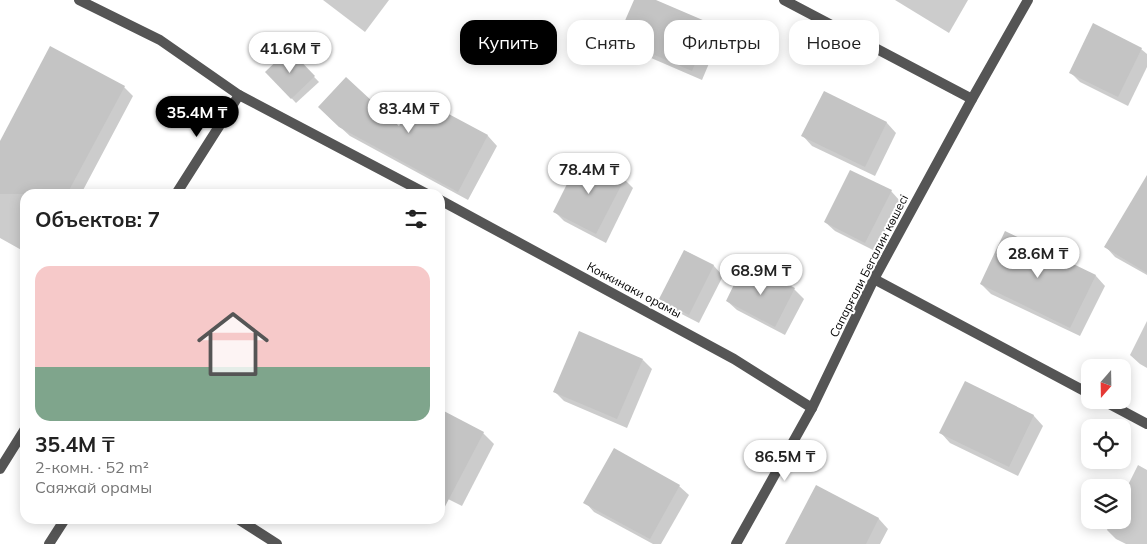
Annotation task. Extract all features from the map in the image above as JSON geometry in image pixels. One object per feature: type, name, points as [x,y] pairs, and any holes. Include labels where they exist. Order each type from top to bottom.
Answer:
[{"type":"street","points":[[79,0],[160,40],[239,95],[418,189]]},
{"type":"street","points":[[784,0],[972,99]]},
{"type":"street","name":"Сапарғали Бегалин көшесі","points":[[736,544],[812,408],[874,279],[1028,0]]},
{"type":"street","points":[[179,189],[239,95]]},
{"type":"street","name":"Коккинаки орамы","points":[[445,203],[734,359],[812,408]]},
{"type":"street","points":[[874,279],[1081,389]]},
{"type":"street","points":[[1119,409],[1147,424]]},
{"type":"street","points":[[0,469],[20,438]]},
{"type":"street","points":[[49,544],[62,524]]},
{"type":"street","points":[[246,524],[277,544]]},
{"type":"building","points":[[634,0],[656,0],[703,20],[664,20],[664,59],[654,55],[654,20],[625,20]]},
{"type":"building","points":[[1093,23],[1142,48],[1118,97],[1069,73]]},
{"type":"building","points":[[50,46],[125,86],[70,189],[20,189],[20,194],[0,194],[0,141]]},
{"type":"building","points":[[289,49],[315,76],[291,99],[265,72]]},
{"type":"building","points":[[678,65],[695,65],[692,71]]},
{"type":"building","points":[[346,77],[399,126],[415,96],[488,135],[458,192],[339,127],[318,107]]},
{"type":"building","points":[[824,91],[887,122],[865,167],[801,136]]},
{"type":"building","points":[[581,156],[625,178],[596,234],[553,212]]},
{"type":"building","points":[[850,170],[892,190],[865,243],[824,222]]},
{"type":"building","points":[[1147,175],[1147,273],[1104,247]]},
{"type":"building","points":[[1005,231],[1096,275],[1070,328],[980,284]]},
{"type":"building","points":[[684,250],[714,265],[689,315],[659,299]]},
{"type":"building","points":[[742,268],[757,276],[760,270],[795,288],[775,327],[726,301]]},
{"type":"building","points":[[579,331],[643,359],[617,419],[553,392]]},
{"type":"building","points":[[965,381],[1034,415],[1009,467],[939,433]]},
{"type":"building","points":[[445,412],[484,432],[445,506]]},
{"type":"building","points":[[614,448],[680,485],[650,539],[583,503]]},
{"type":"building","points":[[816,485],[879,518],[866,544],[785,544]]}]
